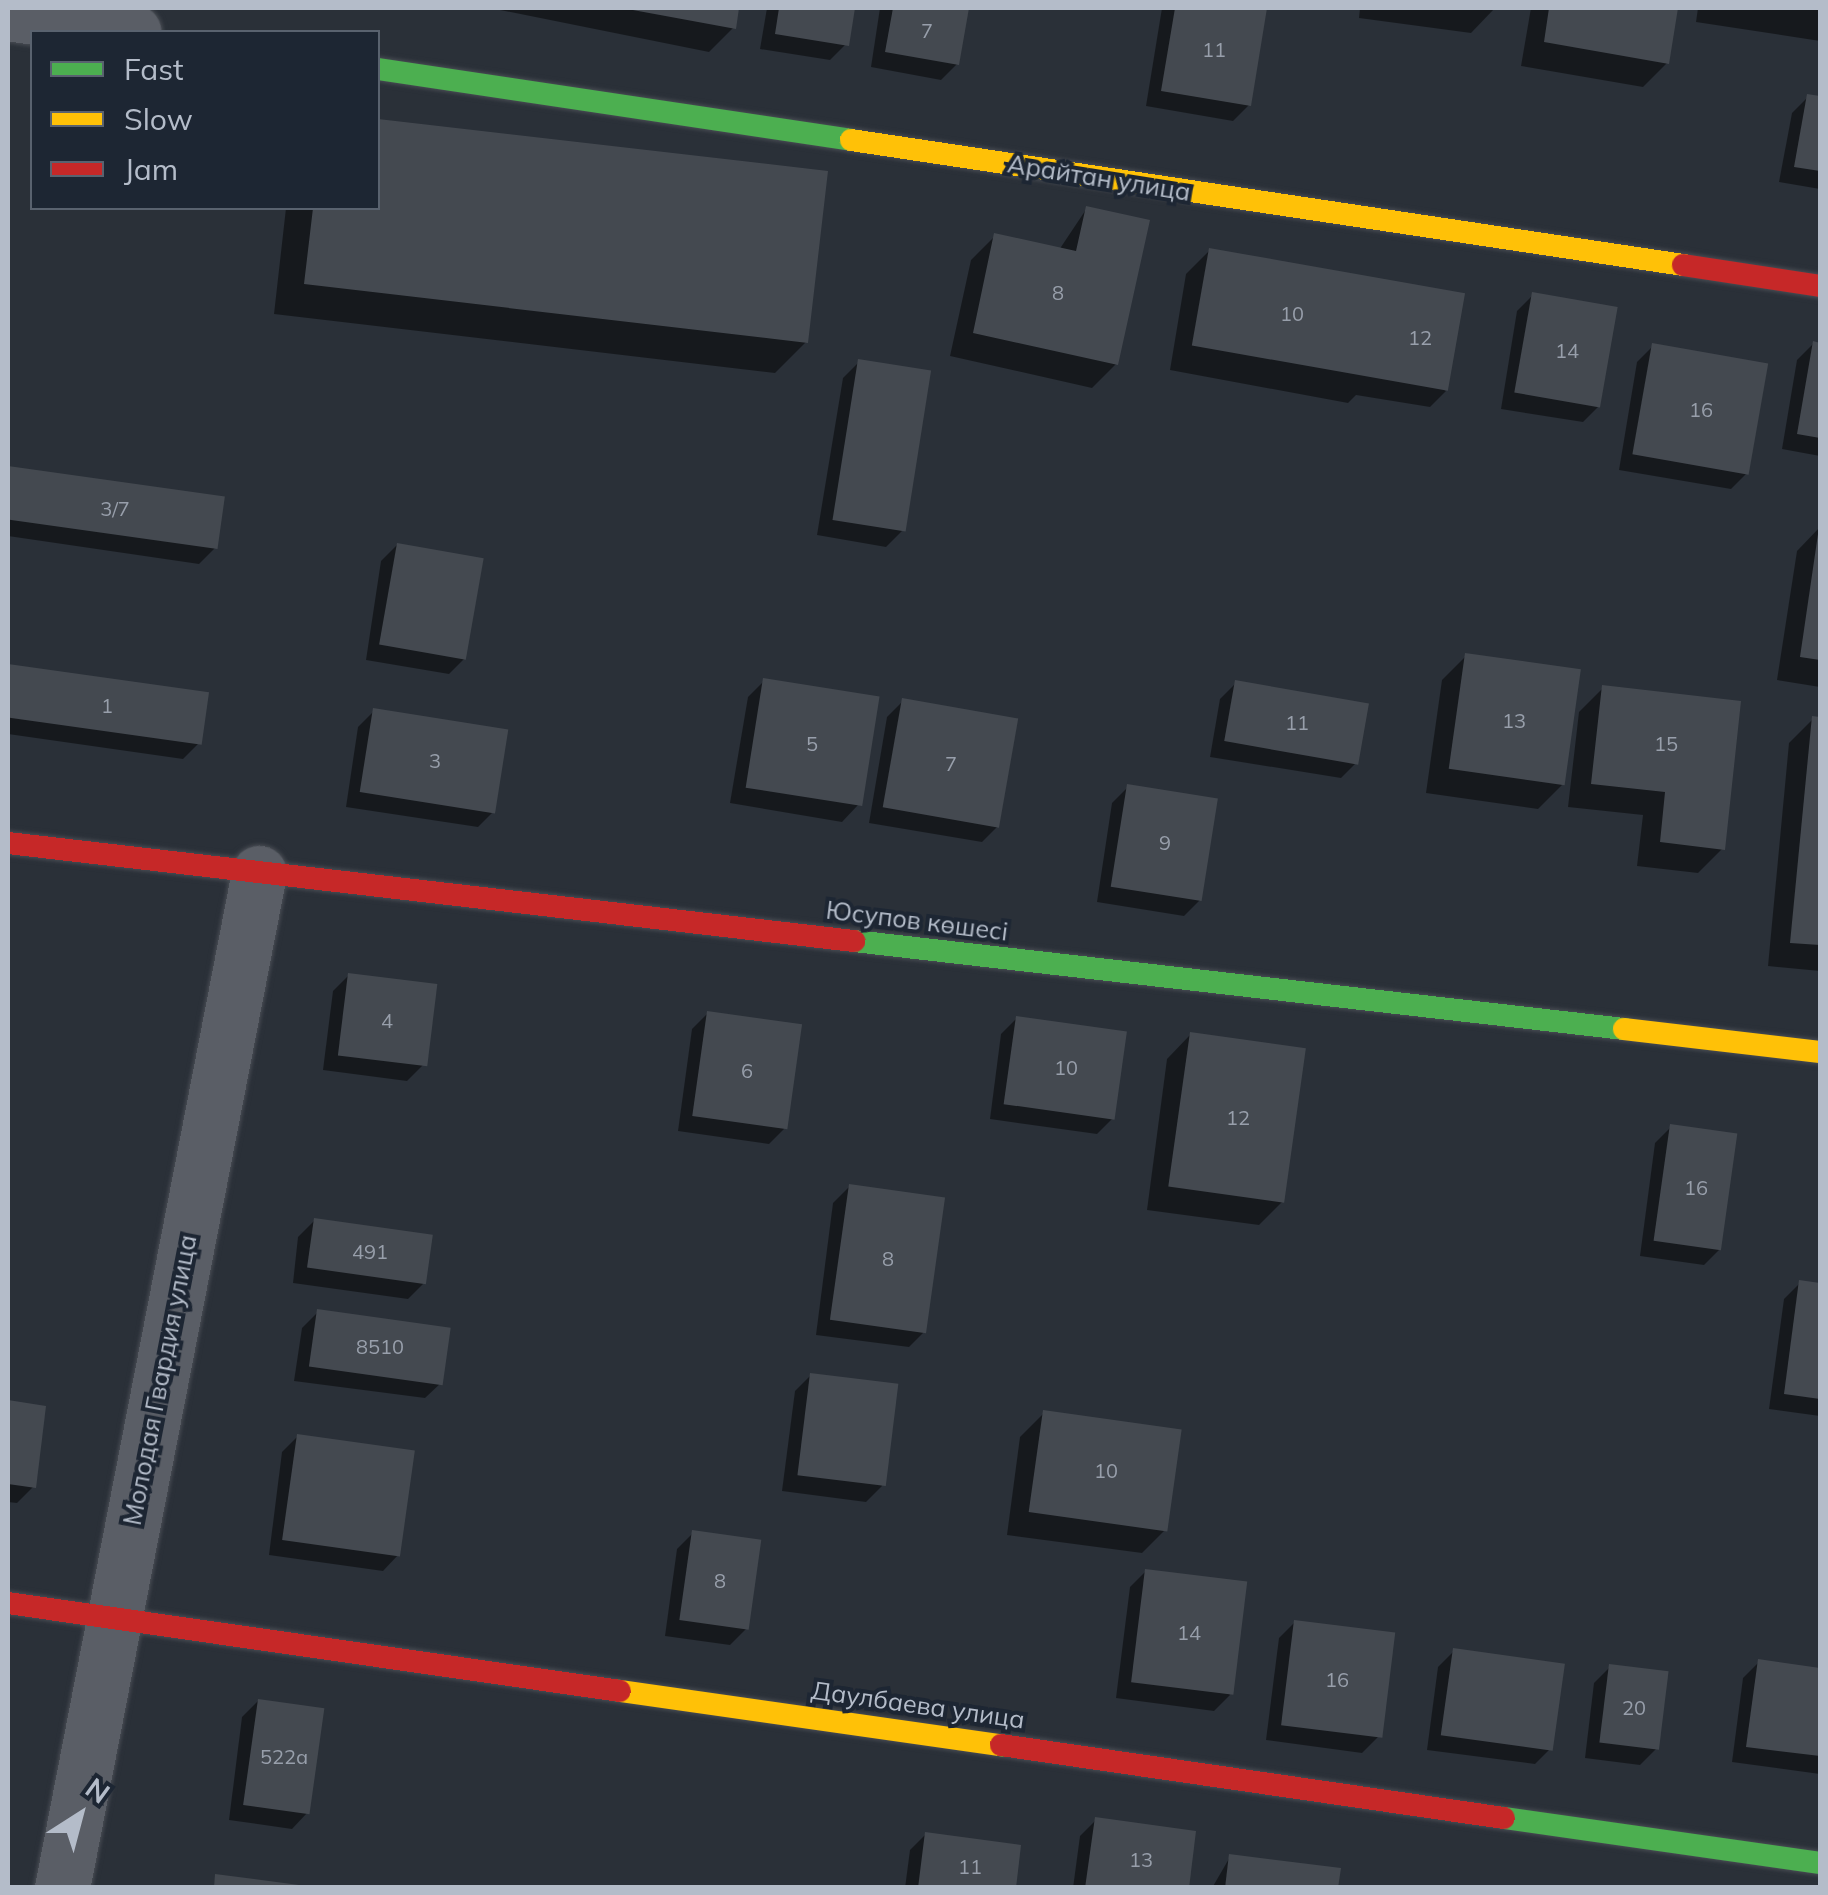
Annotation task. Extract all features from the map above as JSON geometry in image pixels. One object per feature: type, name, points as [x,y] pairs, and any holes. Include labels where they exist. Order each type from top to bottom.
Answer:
[{"type":"street","points":[[8,14],[120,30]]},
{"type":"street","name":"Арайтан улица","points":[[380,69],[1820,286]]},
{"type":"street","name":"Юсупов көшесі","points":[[8,843],[1820,1052]]},
{"type":"street","name":"Молодая Гвардия улица","points":[[62,1888],[259,873]]},
{"type":"street","name":"Даулбаева улица","points":[[8,1603],[1820,1863]]},
{"type":"building","points":[[622,8],[739,8],[736,29]]},
{"type":"building","points":[[779,8],[855,8],[849,46],[775,34]]},
{"type":"building","points":[[893,8],[969,8],[959,65],[885,52]]},
{"type":"building","points":[[1175,8],[1267,8],[1251,106],[1161,91]]},
{"type":"building","points":[[1549,8],[1678,8],[1669,64],[1544,42]]},
{"type":"building","points":[[1807,94],[1820,96],[1820,171],[1794,167]]},
{"type":"building","points":[[380,119],[828,171],[808,343],[304,284],[313,210],[380,210]]},
{"type":"building","points":[[1086,206],[1150,220],[1118,365],[973,333],[994,233],[1076,251]]},
{"type":"building","points":[[1209,248],[1465,293],[1448,391],[1192,345]]},
{"type":"building","points":[[1532,292],[1618,307],[1600,408],[1514,392]]},
{"type":"building","points":[[1813,341],[1820,343],[1820,438],[1797,434]]},
{"type":"building","points":[[1652,343],[1768,363],[1749,475],[1632,454]]},
{"type":"building","points":[[858,359],[931,371],[906,532],[833,520]]},
{"type":"building","points":[[8,466],[225,496],[217,549],[8,520]]},
{"type":"building","points":[[1820,534],[1820,660],[1800,657]]},
{"type":"building","points":[[397,543],[484,558],[466,660],[379,644]]},
{"type":"building","points":[[1465,653],[1581,669],[1565,785],[1449,769]]},
{"type":"building","points":[[8,664],[209,692],[202,745],[8,718]]},
{"type":"building","points":[[763,678],[880,696],[862,806],[746,788]]},
{"type":"building","points":[[1235,680],[1369,704],[1358,765],[1224,741]]},
{"type":"building","points":[[1602,685],[1741,701],[1725,850],[1660,842],[1665,792],[1591,784]]},
{"type":"building","points":[[902,698],[1018,718],[999,828],[883,807]]},
{"type":"building","points":[[373,708],[508,729],[495,813],[360,792]]},
{"type":"building","points":[[1812,716],[1820,717],[1820,945],[1790,943]]},
{"type":"building","points":[[1127,784],[1218,798],[1202,901],[1111,887]]},
{"type":"building","points":[[348,973],[437,984],[427,1066],[338,1055]]},
{"type":"building","points":[[707,1011],[802,1024],[787,1129],[692,1116]]},
{"type":"building","points":[[1016,1016],[1127,1032],[1115,1120],[1004,1104]]},
{"type":"building","points":[[1190,1032],[1306,1048],[1284,1203],[1168,1186]]},
{"type":"building","points":[[1670,1124],[1737,1133],[1721,1250],[1654,1241]]},
{"type":"building","points":[[849,1184],[945,1197],[926,1333],[830,1320]]},
{"type":"building","points":[[314,1218],[433,1235],[426,1284],[307,1268]]},
{"type":"building","points":[[1799,1280],[1820,1283],[1820,1399],[1784,1394]]},
{"type":"building","points":[[317,1309],[451,1328],[443,1385],[309,1366]]},
{"type":"building","points":[[810,1373],[898,1384],[886,1486],[797,1475]]},
{"type":"building","points":[[8,1400],[46,1406],[36,1488],[8,1484]]},
{"type":"building","points":[[1043,1410],[1182,1429],[1167,1531],[1029,1512]]},
{"type":"building","points":[[297,1434],[415,1451],[400,1557],[282,1540]]},
{"type":"building","points":[[692,1530],[761,1540],[749,1630],[679,1620]]},
{"type":"building","points":[[1145,1569],[1247,1582],[1233,1695],[1131,1682]]},
{"type":"building","points":[[1294,1620],[1395,1632],[1382,1738],[1281,1725]]},
{"type":"building","points":[[1453,1648],[1565,1664],[1553,1751],[1441,1735]]},
{"type":"building","points":[[1758,1659],[1820,1668],[1820,1756],[1746,1747]]},
{"type":"building","points":[[1609,1664],[1669,1671],[1659,1750],[1599,1742]]},
{"type":"building","points":[[258,1699],[324,1708],[309,1814],[243,1805]]},
{"type":"building","points":[[1095,1817],[1196,1831],[1189,1888],[1085,1888]]},
{"type":"building","points":[[925,1832],[1021,1845],[1016,1888],[918,1888]]},
{"type":"building","points":[[1229,1854],[1341,1868],[1338,1888],[1225,1888]]},
{"type":"building","points":[[215,1874],[299,1885],[299,1888],[214,1888]]},
{"type":"traffic: fast","points":[[380,69],[851,140]]},
{"type":"traffic: fast","points":[[854,941],[1624,1029]]},
{"type":"traffic: fast","points":[[1504,1818],[1820,1863]]},
{"type":"traffic: slow","points":[[851,140],[1683,265]]},
{"type":"traffic: slow","points":[[1624,1029],[1820,1052]]},
{"type":"traffic: slow","points":[[620,1691],[1001,1745]]},
{"type":"traffic: jam","points":[[1683,265],[1820,286]]},
{"type":"traffic: jam","points":[[8,843],[854,941]]},
{"type":"traffic: jam","points":[[8,1603],[620,1691]]},
{"type":"traffic: jam","points":[[1001,1745],[1504,1818]]}]
